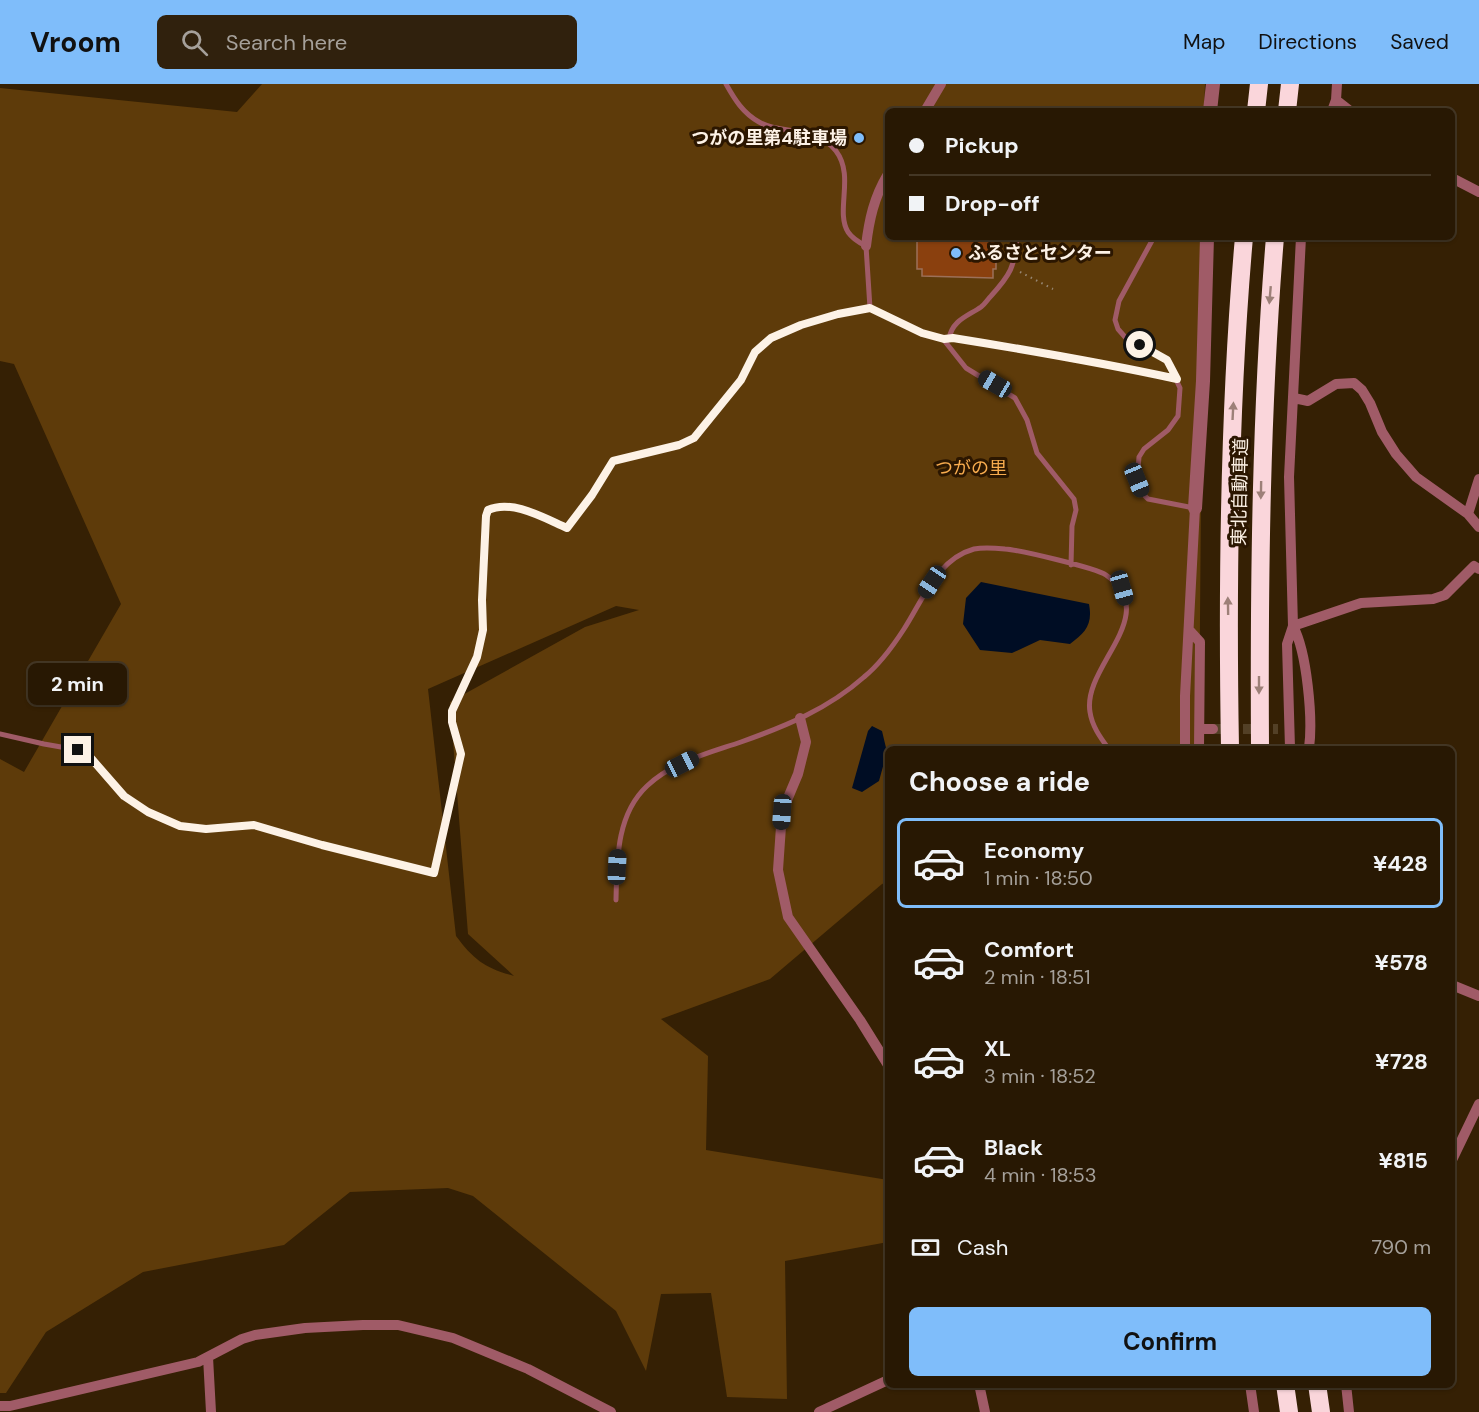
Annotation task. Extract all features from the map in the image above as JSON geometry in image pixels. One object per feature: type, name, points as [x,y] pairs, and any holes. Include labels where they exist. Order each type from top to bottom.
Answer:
[{"type":"highway","points":[[1256,108],[1259,84]]},
{"type":"highway","points":[[1287,108],[1290,84]]},
{"type":"highway","name":"東北自動車道","points":[[1230,746],[1228,592],[1231,445],[1244,240]]},
{"type":"highway","name":"東北自動車道","points":[[1260,746],[1259,592],[1262,448],[1275,240]]},
{"type":"highway","points":[[1286,1388],[1289,1412]]},
{"type":"highway","points":[[1318,1388],[1321,1412]]},
{"type":"street","points":[[927,108],[941,84]]},
{"type":"street","points":[[1210,108],[1213,84]]},
{"type":"street","points":[[1333,108],[1336,100],[1336,84]]},
{"type":"street","points":[[1336,100],[1346,108]]},
{"type":"street","points":[[866,246],[873,204],[885,179]]},
{"type":"street","points":[[1455,180],[1479,192]]},
{"type":"street","points":[[1185,746],[1185,696],[1203,381],[1207,240]]},
{"type":"street","points":[[1290,746],[1287,644],[1293,626],[1289,477],[1301,240]]},
{"type":"street","points":[[1294,398],[1308,401],[1336,384],[1354,383],[1362,390],[1370,403],[1382,432],[1396,454],[1416,477],[1468,514],[1479,527]]},
{"type":"street","points":[[1468,514],[1479,479]]},
{"type":"street","points":[[1293,626],[1361,603],[1433,599],[1445,595],[1474,566],[1479,569]]},
{"type":"street","points":[[1293,626],[1299,638],[1308,695],[1311,733],[1309,746]]},
{"type":"street","points":[[1189,630],[1200,642],[1199,746]]},
{"type":"street","points":[[800,718],[806,742],[798,774],[782,812],[778,870],[788,917],[860,1020],[885,1060]]},
{"type":"street","points":[[1200,729],[1213,729]]},
{"type":"street","points":[[1278,729],[1291,729]]},
{"type":"street","points":[[1455,986],[1479,996]]},
{"type":"street","points":[[1455,1154],[1479,1104]]},
{"type":"street","points":[[0,1406],[10,1406],[198,1362],[242,1339],[255,1335],[305,1328],[398,1325],[453,1338],[528,1370],[611,1412]]},
{"type":"street","points":[[208,1357],[211,1412]]},
{"type":"street","points":[[819,1412],[885,1381]]},
{"type":"street","points":[[980,1388],[985,1412]]},
{"type":"street","points":[[1251,1388],[1254,1412]]},
{"type":"street","points":[[1346,1388],[1349,1412]]},
{"type":"lane","points":[[726,84],[741,110],[760,124],[806,133],[825,140],[835,151],[843,165],[844,215],[848,232],[866,246],[870,308]]},
{"type":"lane","points":[[946,339],[957,322],[984,305],[1008,278],[1017,240]]},
{"type":"lane","points":[[1152,240],[1119,301],[1115,320],[1118,329],[1125,337],[1167,360],[1180,388],[1178,416],[1168,430],[1144,449],[1139,457],[1137,480],[1143,494],[1148,499],[1195,508]]},
{"type":"lane","points":[[0,734],[78,750],[90,757],[124,796],[148,812],[180,826],[206,829],[254,825],[322,845],[434,873],[461,754],[452,722],[452,711],[477,657],[483,630],[482,600],[488,510],[497,506],[511,507],[536,514],[567,528],[592,495],[613,461],[679,445],[694,438],[741,380],[755,352],[771,338],[801,325],[838,314],[870,308],[922,333],[946,339],[1119,366],[1177,379]]},
{"type":"lane","points":[[946,339],[966,368],[1015,398],[1027,420],[1037,453],[1074,499],[1076,510],[1072,526],[1071,564]]},
{"type":"lane","points":[[616,900],[617,853],[622,826],[633,803],[647,786],[670,770],[694,758],[800,718],[839,698],[873,669],[898,637],[939,572],[956,557],[973,549],[998,548],[1071,564],[1103,573],[1122,588],[1127,607],[1122,628],[1092,688],[1089,711],[1096,731],[1107,746]]},
{"type":"path","points":[[1012,268],[1053,289]]},
{"type":"green space","name":"つがの里","points":[[262,84],[1205,84],[1204,108],[885,108],[885,240],[1203,240],[1199,746],[885,746],[885,883],[770,979],[661,1019],[708,1056],[706,1150],[885,1180],[885,1243],[785,1261],[787,1399],[727,1397],[711,1293],[661,1294],[646,1371],[616,1311],[473,1196],[448,1188],[350,1192],[284,1245],[143,1272],[46,1332],[6,1393],[0,1393],[0,759],[24,772],[121,604],[14,364],[0,361],[0,88],[237,112]],"holes":[[[616,606],[639,610],[585,627],[450,702],[468,934],[514,976],[495,970],[481,962],[456,936],[428,689]]]},
{"type":"water","points":[[981,582],[1089,604],[1090,618],[1087,628],[1070,644],[1040,640],[1012,653],[980,650],[963,624],[966,598]]},
{"type":"water","points":[[872,726],[882,731],[886,746],[885,759],[879,781],[862,792],[852,788],[868,731]]},
{"type":"building","name":"ふるさとセンター","points":[[917,240],[996,240],[996,269],[993,269],[993,278],[922,276],[922,269],[917,269]]},
{"type":"tunnel","points":[[1213,729],[1278,729]]},
{"type":"place","name":"つがの里第4駐車場","points":[[859,138]]},
{"type":"place","name":"ふるさとセンター","points":[[956,253]]},
{"type":"route","points":[[78,750],[90,757],[124,796],[148,812],[180,826],[206,829],[254,825],[322,845],[434,873],[461,754],[452,722],[452,711],[477,657],[483,630],[482,600],[488,510],[497,506],[511,507],[536,514],[567,528],[592,495],[613,461],[679,445],[694,438],[741,380],[755,352],[771,338],[801,325],[838,314],[870,308],[922,333],[944,339],[953,338],[1036,351],[1177,379],[1167,360],[1140,345]]}]
